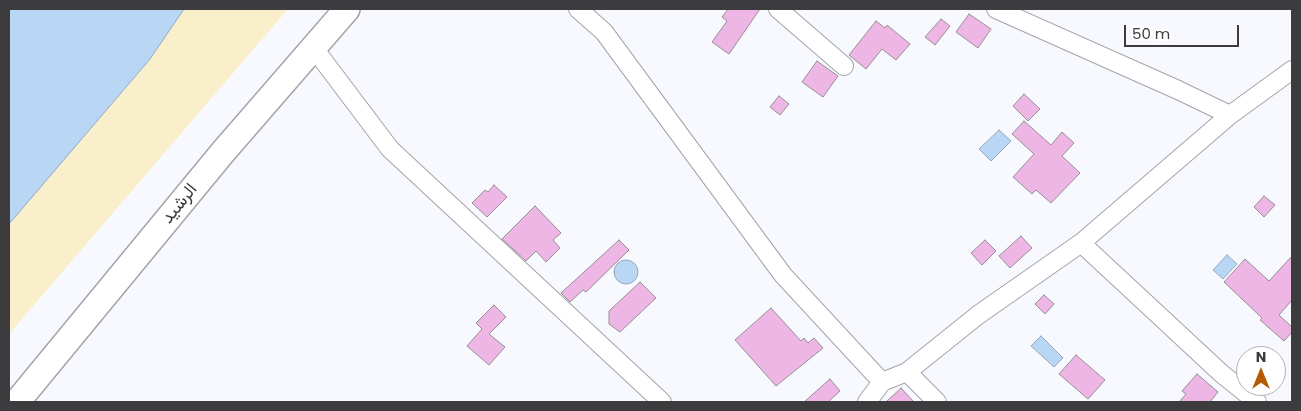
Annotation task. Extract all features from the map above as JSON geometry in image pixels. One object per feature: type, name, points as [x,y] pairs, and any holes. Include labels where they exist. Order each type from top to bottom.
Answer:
[{"type":"main road","name":"الرشيد","points":[[17,402],[223,152],[347,9]]},
{"type":"street","points":[[578,9],[604,32],[783,276],[882,382]]},
{"type":"street","points":[[778,9],[844,66]]},
{"type":"street","points":[[996,9],[1230,115]]},
{"type":"street","points":[[313,47],[390,149],[662,402]]},
{"type":"street","points":[[867,402],[882,382],[907,372],[978,315],[1081,243],[1230,115],[1292,70]]},
{"type":"street","points":[[1081,243],[1222,374],[1257,402]]},
{"type":"street","points":[[907,372],[937,402]]},
{"type":"sand","points":[[184,9],[288,9],[9,334],[9,224],[150,59]]},
{"type":"water","points":[[9,9],[184,9],[150,59],[9,224]]},
{"type":"water","points":[[999,130],[1011,141],[991,161],[979,149]]},
{"type":"water","points":[[1227,255],[1237,264],[1223,279],[1213,270]]},
{"type":"water","points":[[626,260],[631,261],[637,267],[637,277],[631,283],[626,284],[621,283],[615,277],[614,272],[615,267],[621,261]]},
{"type":"water","points":[[1041,336],[1063,358],[1054,367],[1031,346]]},
{"type":"building","points":[[728,9],[760,9],[729,54],[712,42],[727,21],[722,17]]},
{"type":"building","points":[[969,14],[991,29],[978,48],[956,32]]},
{"type":"building","points":[[941,19],[950,26],[935,45],[925,37]]},
{"type":"building","points":[[876,21],[885,28],[887,25],[910,44],[896,60],[882,49],[866,69],[849,55]]},
{"type":"building","points":[[817,61],[838,76],[823,97],[802,82]]},
{"type":"building","points":[[1024,94],[1040,109],[1028,121],[1013,106]]},
{"type":"building","points":[[779,96],[789,104],[780,115],[770,107]]},
{"type":"building","points":[[1024,121],[1051,145],[1062,132],[1074,143],[1062,156],[1080,173],[1051,203],[1036,190],[1032,194],[1013,177],[1034,154],[1012,134]]},
{"type":"building","points":[[494,185],[507,197],[487,217],[472,203],[485,190],[488,192]]},
{"type":"building","points":[[1264,196],[1275,205],[1264,217],[1254,207]]},
{"type":"building","points":[[535,206],[561,233],[553,240],[560,248],[546,262],[536,251],[526,261],[502,239]]},
{"type":"building","points":[[1021,236],[1032,248],[1010,268],[999,256]]},
{"type":"building","points":[[619,240],[629,250],[586,292],[583,290],[570,302],[561,293]]},
{"type":"building","points":[[985,240],[996,251],[982,265],[971,253]]},
{"type":"building","points":[[1292,256],[1292,300],[1279,315],[1292,327],[1292,332],[1284,341],[1260,320],[1262,318],[1224,282],[1245,259],[1269,281]]},
{"type":"building","points":[[640,282],[656,298],[620,332],[609,324],[609,311]]},
{"type":"building","points":[[1044,295],[1054,304],[1045,314],[1035,304]]},
{"type":"building","points":[[494,305],[506,317],[489,334],[505,347],[489,365],[467,346],[482,329],[476,323]]},
{"type":"building","points":[[771,308],[801,341],[804,338],[808,343],[814,338],[823,348],[776,386],[735,340]]},
{"type":"building","points":[[1076,355],[1105,380],[1088,399],[1059,374]]},
{"type":"building","points":[[1197,374],[1218,392],[1210,402],[1179,402],[1186,394],[1182,391]]},
{"type":"building","points":[[830,379],[840,391],[828,402],[804,402]]},
{"type":"building","points":[[901,388],[914,402],[886,402]]}]
